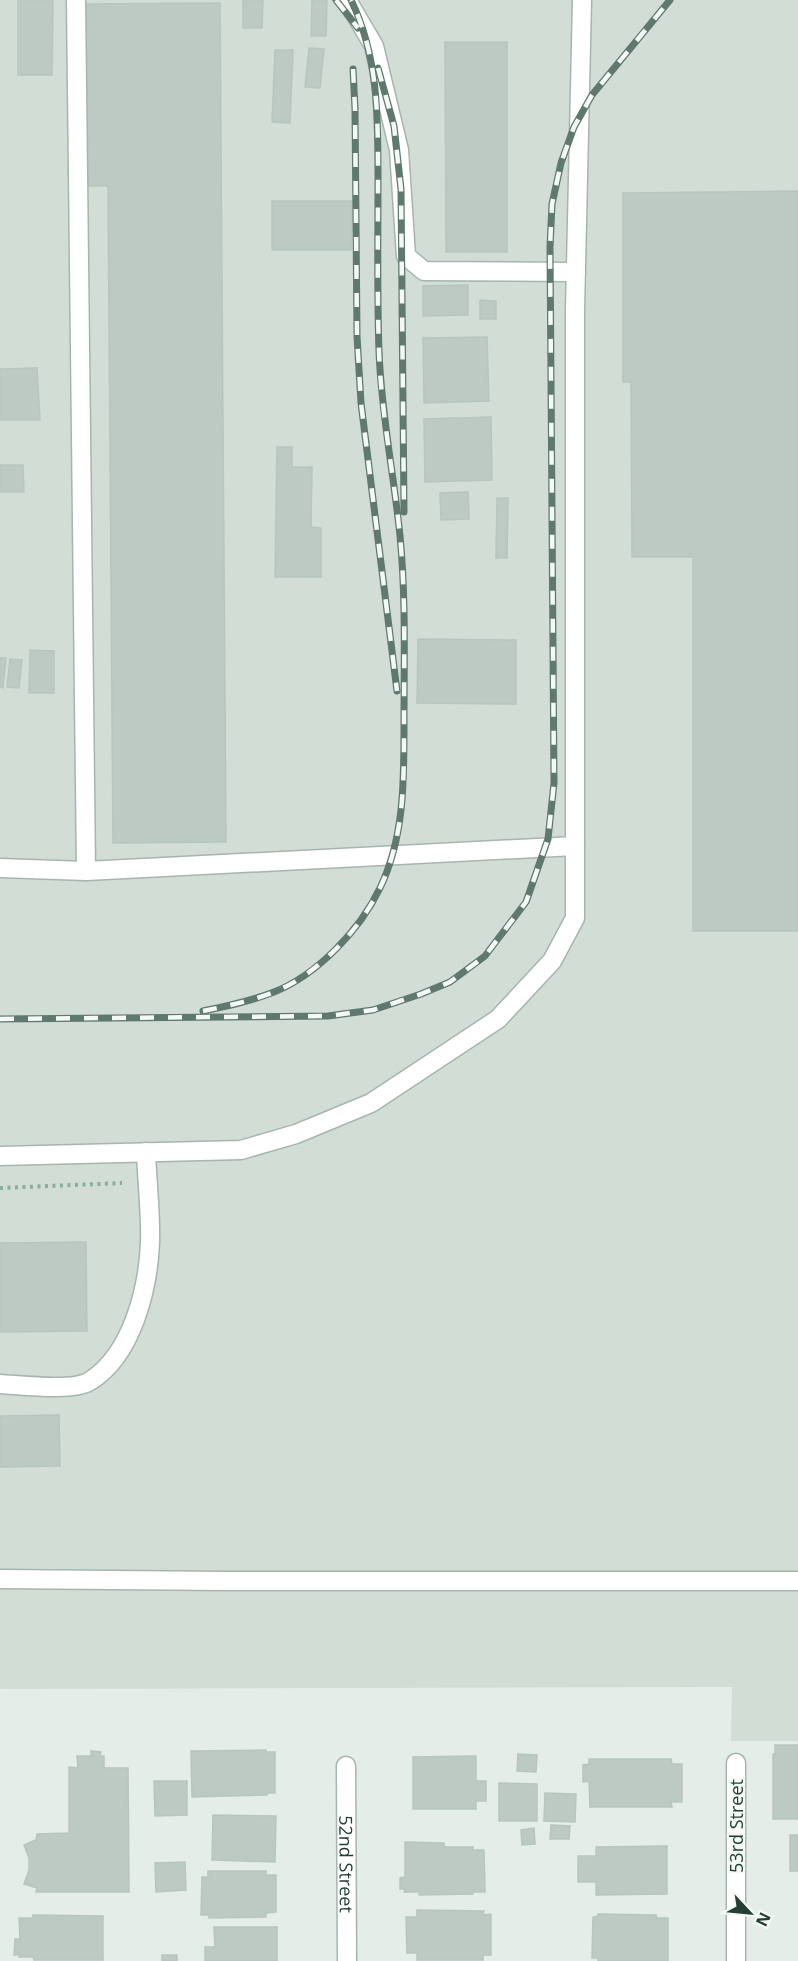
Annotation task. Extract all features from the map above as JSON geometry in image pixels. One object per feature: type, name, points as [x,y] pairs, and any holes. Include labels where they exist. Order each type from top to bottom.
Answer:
[{"type":"street","points":[[76,0],[86,871]]},
{"type":"street","points":[[347,0],[374,45],[399,150],[406,256],[424,271],[576,272]]},
{"type":"street","points":[[0,1155],[241,1150],[297,1134],[371,1103],[498,1019],[552,961],[575,918],[576,272],[582,0]]},
{"type":"street","points":[[0,868],[86,871],[574,846]]},
{"type":"street","points":[[0,1384],[68,1387],[89,1382],[112,1362],[130,1334],[144,1289],[150,1244],[146,1152]]},
{"type":"street","points":[[0,1579],[798,1581]]},
{"type":"street","name":"53rd Street","points":[[736,1763],[736,1961]]},
{"type":"street","name":"52nd Street","points":[[346,1766],[347,1961]]},
{"type":"path","points":[[0,1188],[147,1183]]},
{"type":"shaded area","points":[[0,0],[798,0],[798,1741],[731,1741],[732,1687],[0,1689]]},
{"type":"building","points":[[18,0],[53,0],[52,75],[18,75]]},
{"type":"building","points":[[243,0],[263,0],[262,28],[243,28]]},
{"type":"building","points":[[312,0],[327,0],[326,36],[311,36]]},
{"type":"building","points":[[220,3],[226,842],[113,843],[108,186],[87,186],[86,4]]},
{"type":"building","points":[[445,42],[507,42],[507,252],[446,252]]},
{"type":"building","points":[[309,48],[324,49],[320,88],[305,87]]},
{"type":"building","points":[[275,50],[293,50],[290,123],[272,122]]},
{"type":"building","points":[[798,191],[798,931],[693,931],[693,557],[632,557],[631,382],[623,382],[623,193]]},
{"type":"building","points":[[272,201],[352,201],[351,250],[272,250]]},
{"type":"building","points":[[468,285],[468,315],[423,316],[423,286]]},
{"type":"building","points":[[480,300],[496,301],[496,319],[480,319]]},
{"type":"building","points":[[487,337],[489,401],[424,403],[423,338]]},
{"type":"building","points":[[37,368],[40,420],[0,420],[0,369]]},
{"type":"building","points":[[491,417],[492,480],[425,482],[424,419]]},
{"type":"building","points":[[277,447],[292,447],[292,467],[312,467],[311,527],[321,528],[321,577],[275,577]]},
{"type":"building","points":[[0,465],[23,465],[24,492],[0,492]]},
{"type":"building","points":[[468,492],[469,519],[441,520],[440,493]]},
{"type":"building","points":[[497,498],[508,498],[507,558],[496,558]]},
{"type":"building","points":[[418,639],[516,640],[516,704],[417,703]]},
{"type":"building","points":[[30,650],[54,651],[54,693],[29,693]]},
{"type":"building","points":[[0,658],[6,658],[3,688],[0,687]]},
{"type":"building","points":[[10,659],[22,660],[19,688],[7,687]]},
{"type":"building","points":[[86,1242],[87,1331],[0,1332],[0,1243]]},
{"type":"building","points":[[59,1415],[60,1466],[0,1467],[0,1416]]},
{"type":"building","points":[[775,1745],[798,1745],[798,1819],[773,1819]]},
{"type":"building","points":[[266,1750],[266,1752],[275,1752],[275,1793],[192,1797],[191,1751]]},
{"type":"building","points":[[91,1751],[101,1752],[100,1756],[104,1756],[104,1768],[128,1768],[129,1892],[36,1892],[37,1888],[24,1884],[29,1870],[29,1858],[24,1845],[36,1840],[37,1834],[69,1833],[69,1767],[78,1768],[77,1756],[91,1756]]},
{"type":"building","points":[[518,1754],[537,1755],[536,1772],[517,1771]]},
{"type":"building","points":[[476,1756],[476,1781],[486,1781],[486,1801],[476,1801],[476,1809],[413,1809],[413,1757]]},
{"type":"building","points":[[589,1759],[671,1759],[672,1764],[682,1764],[682,1802],[671,1802],[672,1807],[590,1807],[589,1781],[583,1782],[583,1765],[589,1764]]},
{"type":"building","points":[[154,1781],[187,1781],[187,1815],[155,1816]]},
{"type":"building","points":[[499,1783],[537,1784],[537,1821],[499,1821]]},
{"type":"building","points":[[545,1793],[576,1794],[575,1822],[544,1821]]},
{"type":"building","points":[[213,1815],[276,1816],[275,1862],[212,1860]]},
{"type":"building","points":[[551,1825],[570,1826],[569,1839],[550,1839]]},
{"type":"building","points":[[534,1828],[535,1844],[522,1845],[521,1830]]},
{"type":"building","points":[[790,1835],[798,1835],[798,1871],[790,1871]]},
{"type":"building","points":[[405,1842],[444,1843],[444,1847],[473,1847],[472,1850],[484,1850],[485,1892],[419,1895],[419,1892],[404,1892],[405,1889],[400,1889],[400,1878],[405,1877]]},
{"type":"building","points":[[667,1846],[667,1894],[596,1895],[596,1882],[578,1882],[578,1856],[596,1856],[596,1847]]},
{"type":"building","points":[[185,1862],[186,1890],[156,1892],[155,1863]]},
{"type":"building","points":[[208,1871],[266,1871],[266,1875],[276,1875],[276,1912],[266,1913],[266,1917],[209,1918],[209,1915],[201,1915],[202,1877],[208,1877]]},
{"type":"building","points":[[417,1910],[484,1911],[483,1915],[491,1914],[491,1955],[483,1955],[483,1960],[417,1960],[417,1953],[407,1953],[406,1917],[417,1917]]},
{"type":"building","points":[[598,1914],[656,1915],[657,1918],[668,1918],[668,1961],[598,1961],[598,1958],[592,1958],[593,1917]]},
{"type":"building","points":[[33,1915],[103,1916],[103,1960],[34,1960],[33,1957],[14,1955],[15,1939],[20,1939],[19,1918],[33,1918]]},
{"type":"building","points":[[214,1927],[277,1927],[277,1961],[205,1961],[205,1947],[215,1947]]},
{"type":"building","points":[[162,1955],[177,1955],[177,1961],[162,1961]]},
{"type":"railway","points":[[336,0],[358,28]]},
{"type":"railway","points":[[203,1011],[248,1001],[274,992],[306,974],[336,949],[361,920],[380,888],[399,827],[404,764],[404,606],[400,536],[380,374],[377,112],[367,44],[351,0]]},
{"type":"railway","points":[[0,1019],[328,1016],[373,1010],[450,982],[485,956],[526,902],[548,839],[554,783],[550,247],[552,204],[561,163],[574,127],[592,95],[670,0]]},
{"type":"railway","points":[[378,68],[394,126],[401,189],[404,512]]},
{"type":"railway","points":[[353,69],[357,336],[361,403],[397,691]]}]
